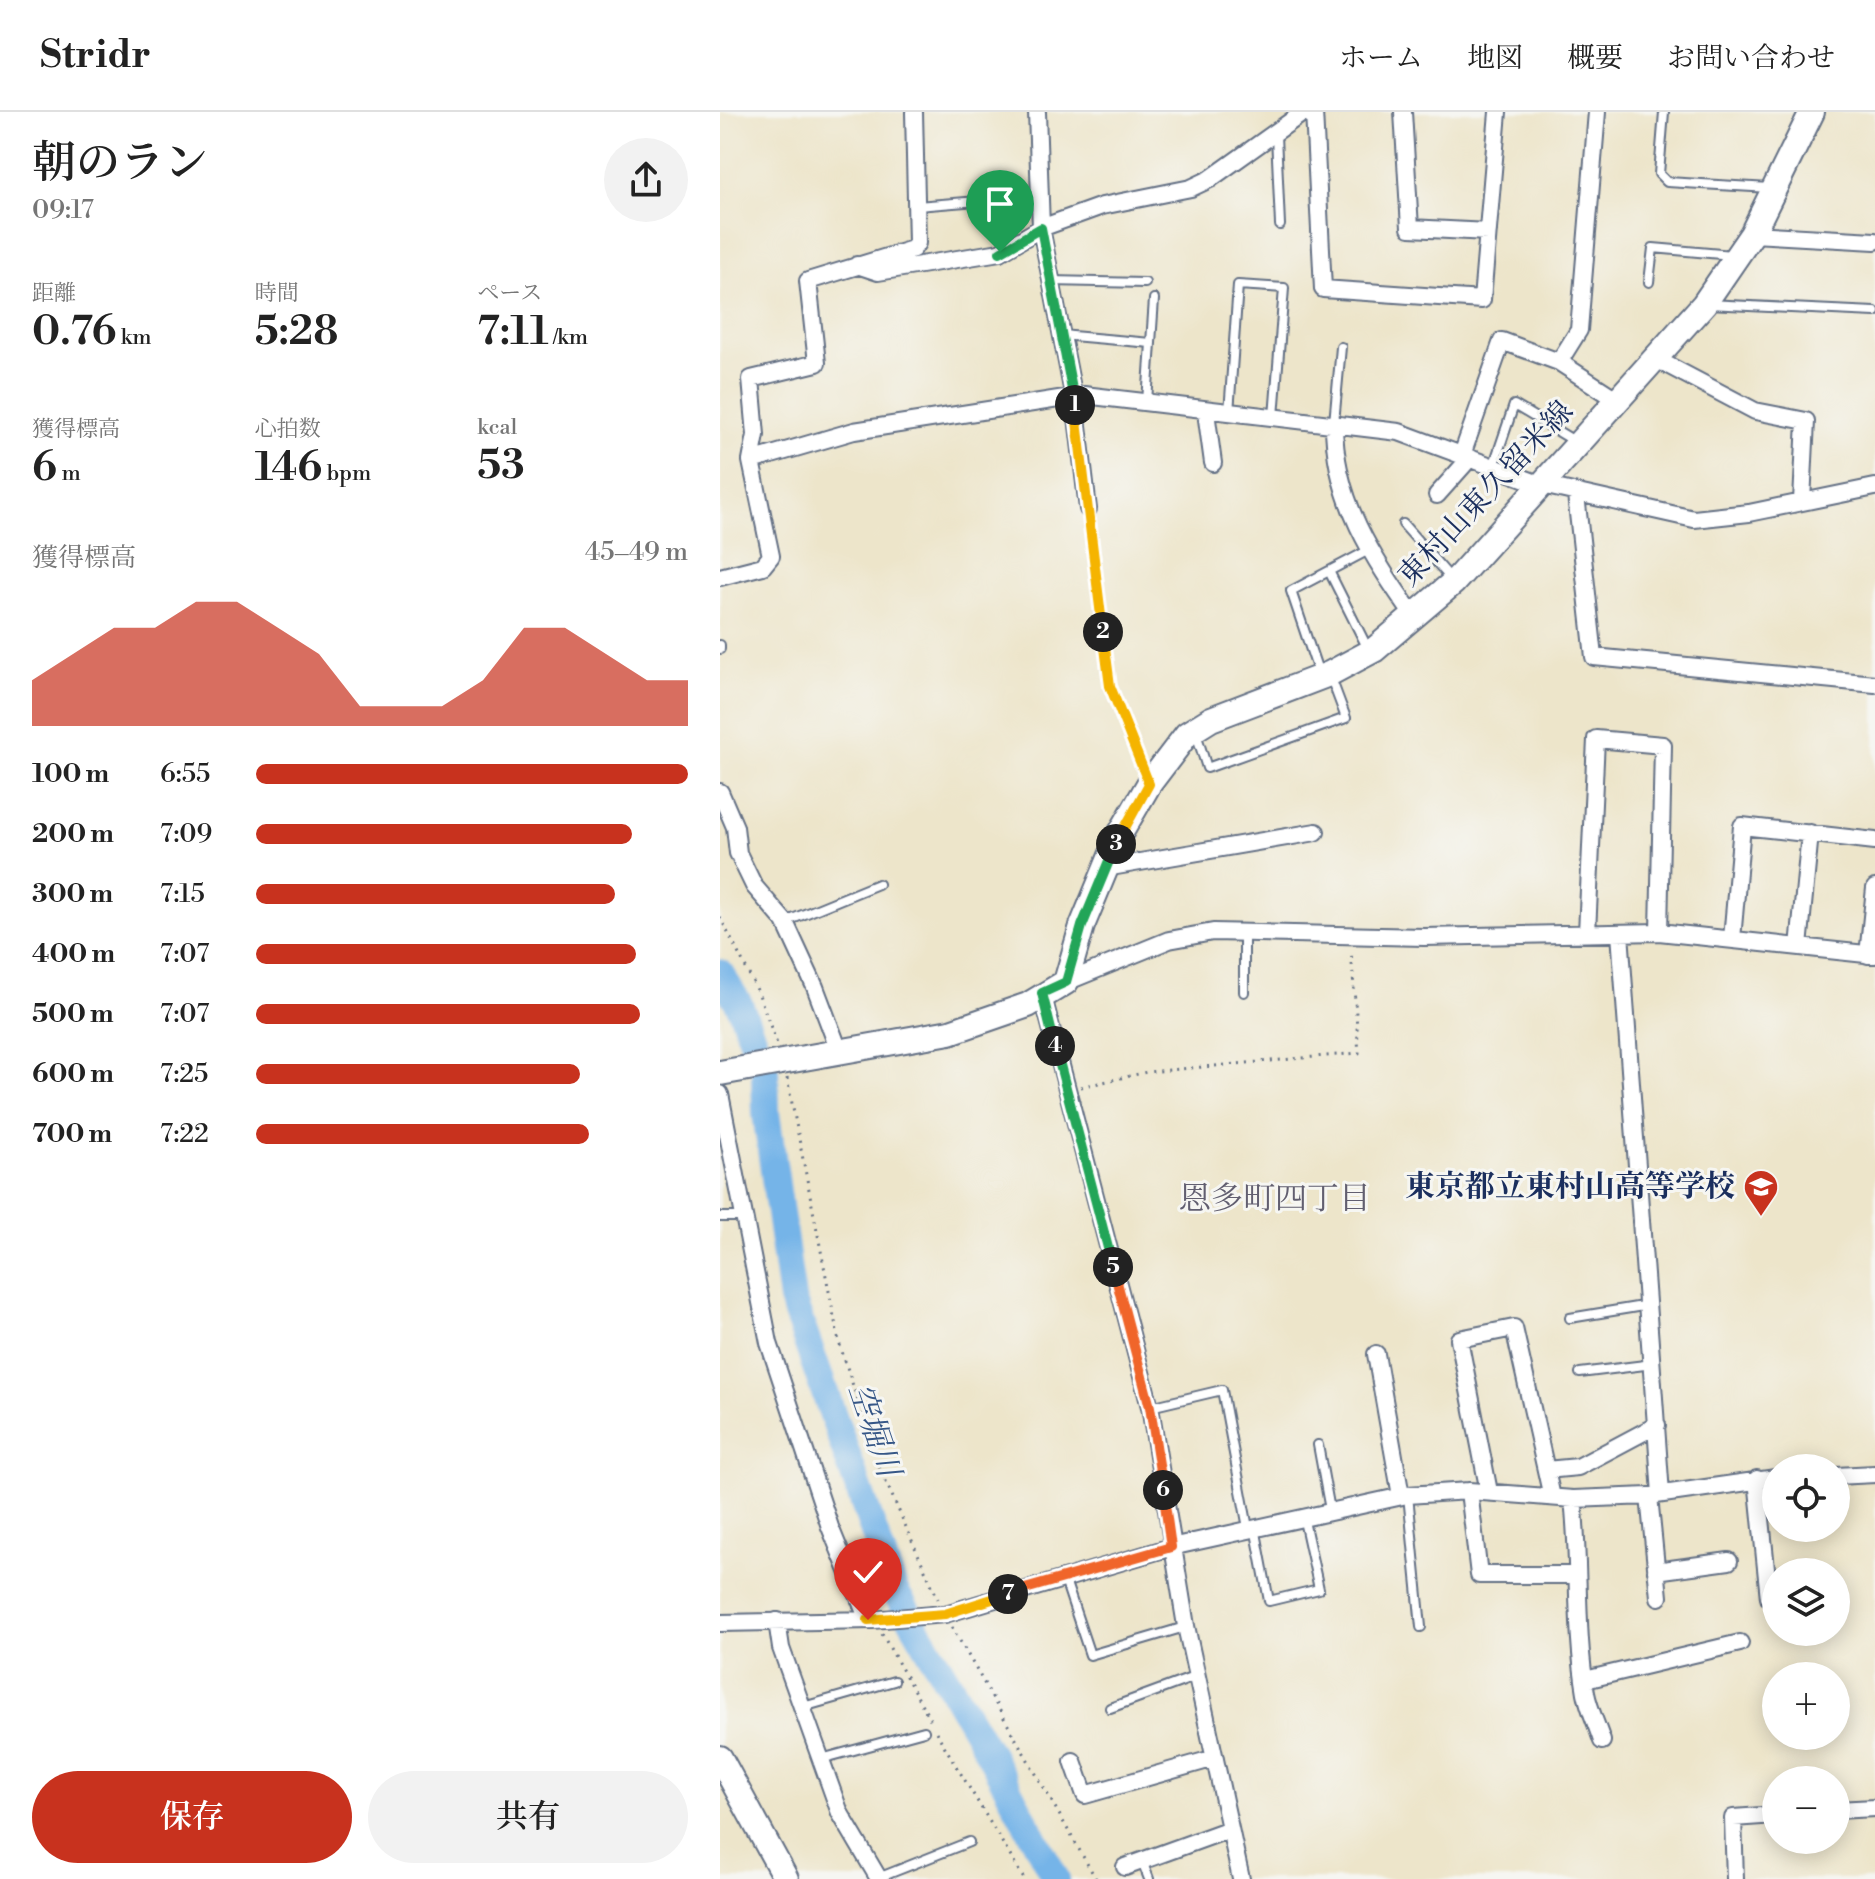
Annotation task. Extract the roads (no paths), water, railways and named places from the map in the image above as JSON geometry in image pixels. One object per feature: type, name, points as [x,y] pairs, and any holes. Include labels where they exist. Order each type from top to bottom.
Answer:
[{"type":"main road","name":"東村山東久留米線","points":[[1066,982],[1082,926],[1105,868],[1149,784],[1187,734],[1211,719],[1324,675],[1370,652],[1415,618],[1454,582],[1704,304],[1752,234],[1812,112]]},
{"type":"main road","points":[[720,1073],[950,1032],[1028,1005],[1042,993],[1066,982]]},
{"type":"main road","points":[[720,1758],[786,1879]]},
{"type":"street","points":[[720,577],[763,566],[771,556],[751,461],[756,435],[751,379],[817,363],[808,281],[913,249],[917,206],[914,112]]},
{"type":"street","points":[[1037,112],[1041,228],[1072,398],[1088,509]]},
{"type":"street","points":[[857,265],[878,272],[1000,252],[1041,228],[1102,206],[1191,188],[1210,179],[1276,135],[1304,112]]},
{"type":"street","points":[[1314,112],[1323,289],[1482,300],[1498,112]]},
{"type":"street","points":[[1403,112],[1410,228],[1488,232]]},
{"type":"street","points":[[1559,362],[1579,330],[1597,112]]},
{"type":"street","points":[[1752,234],[1875,241]]},
{"type":"street","points":[[1437,495],[1466,457],[1502,341],[1559,362],[1616,399]]},
{"type":"street","points":[[1656,359],[1755,411],[1806,421],[1802,501]]},
{"type":"street","points":[[751,461],[854,431],[1084,395],[1206,412],[1399,432],[1542,485],[1694,519],[1749,513],[1875,487]]},
{"type":"street","points":[[1206,412],[1213,463]]},
{"type":"street","points":[[1334,423],[1334,459],[1348,508],[1369,550],[1415,618]]},
{"type":"street","points":[[1576,495],[1594,657],[1875,684]]},
{"type":"street","points":[[1587,933],[1596,739],[1663,745],[1659,932]]},
{"type":"street","points":[[720,792],[735,827],[738,853],[754,886],[785,922],[815,987],[840,1053]]},
{"type":"street","points":[[1732,939],[1742,826],[1875,841]]},
{"type":"street","points":[[1105,868],[1316,832]]},
{"type":"street","points":[[1799,947],[1810,833]]},
{"type":"street","points":[[1066,982],[1169,940],[1194,933],[1350,936],[1659,932],[1872,955],[1875,888]]},
{"type":"street","points":[[1620,933],[1650,1305],[1657,1425],[1655,1495],[1659,1597]]},
{"type":"street","points":[[1042,993],[1150,1407],[1186,1626],[1241,1879]]},
{"type":"street","points":[[720,1094],[769,1343],[830,1527],[871,1620]]},
{"type":"street","points":[[1489,1492],[1459,1339],[1514,1328],[1552,1497]]},
{"type":"street","points":[[1376,1354],[1404,1495]]},
{"type":"street","points":[[1546,1470],[1578,1467],[1657,1425]]},
{"type":"street","points":[[1850,1475],[1875,1474]]},
{"type":"street","points":[[1757,1479],[1765,1558]]},
{"type":"street","points":[[720,1623],[871,1620],[946,1613],[1171,1547],[1404,1495],[1469,1491],[1573,1499],[1655,1495],[1762,1479]]},
{"type":"street","points":[[1469,1491],[1479,1575],[1577,1575]]},
{"type":"street","points":[[1573,1499],[1580,1561],[1577,1575],[1585,1680],[1602,1741]]},
{"type":"street","points":[[1656,1571],[1729,1561]]},
{"type":"street","points":[[777,1621],[781,1648],[840,1813],[878,1878]]},
{"type":"street","points":[[1585,1680],[1740,1643]]},
{"type":"street","points":[[1073,1761],[1088,1803],[1215,1758]]},
{"type":"street","points":[[1850,1809],[1875,1808]]},
{"type":"street","points":[[1735,1879],[1733,1818],[1762,1816]]},
{"type":"street","points":[[1125,1867],[1230,1829]]},
{"type":"lane","points":[[1664,112],[1659,174],[1667,182],[1775,188]]},
{"type":"lane","points":[[1276,135],[1280,225]]},
{"type":"lane","points":[[917,206],[1039,196]]},
{"type":"lane","points":[[1649,282],[1653,248],[1737,256]]},
{"type":"lane","points":[[1050,281],[1145,283]]},
{"type":"lane","points":[[1229,413],[1238,285],[1284,288],[1274,417]]},
{"type":"lane","points":[[1147,403],[1154,299]]},
{"type":"lane","points":[[1704,304],[1875,312]]},
{"type":"lane","points":[[1060,335],[1151,343]]},
{"type":"lane","points":[[1334,423],[1341,347]]},
{"type":"lane","points":[[1493,467],[1514,405],[1577,442]]},
{"type":"lane","points":[[1088,509],[1110,686],[1149,784]]},
{"type":"lane","points":[[1403,524],[1454,582]]},
{"type":"lane","points":[[1195,729],[1207,768],[1346,718],[1324,675],[1291,591],[1369,550]]},
{"type":"lane","points":[[1329,571],[1370,652]]},
{"type":"lane","points":[[785,922],[878,884]]},
{"type":"lane","points":[[1244,933],[1244,992]]},
{"type":"lane","points":[[720,1217],[744,1217]]},
{"type":"lane","points":[[1570,1318],[1650,1305]]},
{"type":"lane","points":[[1580,1373],[1653,1364]]},
{"type":"lane","points":[[1150,1407],[1222,1390],[1269,1601],[1319,1589],[1303,1516]]},
{"type":"lane","points":[[1318,1445],[1330,1510]]},
{"type":"lane","points":[[1404,1495],[1421,1627]]},
{"type":"lane","points":[[1064,1577],[1090,1655],[1186,1626]]},
{"type":"lane","points":[[1110,1708],[1197,1676]]},
{"type":"lane","points":[[802,1707],[894,1681]]},
{"type":"lane","points":[[821,1759],[924,1731]]},
{"type":"lane","points":[[878,1878],[969,1842]]},
{"type":"lane","points":[[1142,1861],[1149,1879]]},
{"type":"waterway","name":"空堀川","points":[[720,973],[739,1004],[765,1071],[766,1113],[792,1299],[894,1589],[989,1753],[1056,1879]]},
{"type":"place","name":"東京都立東村山高等学校","points":[[1761,1218]]},
{"type":"district","name":"恩多町四丁目","points":[[1275,1199]]}]
